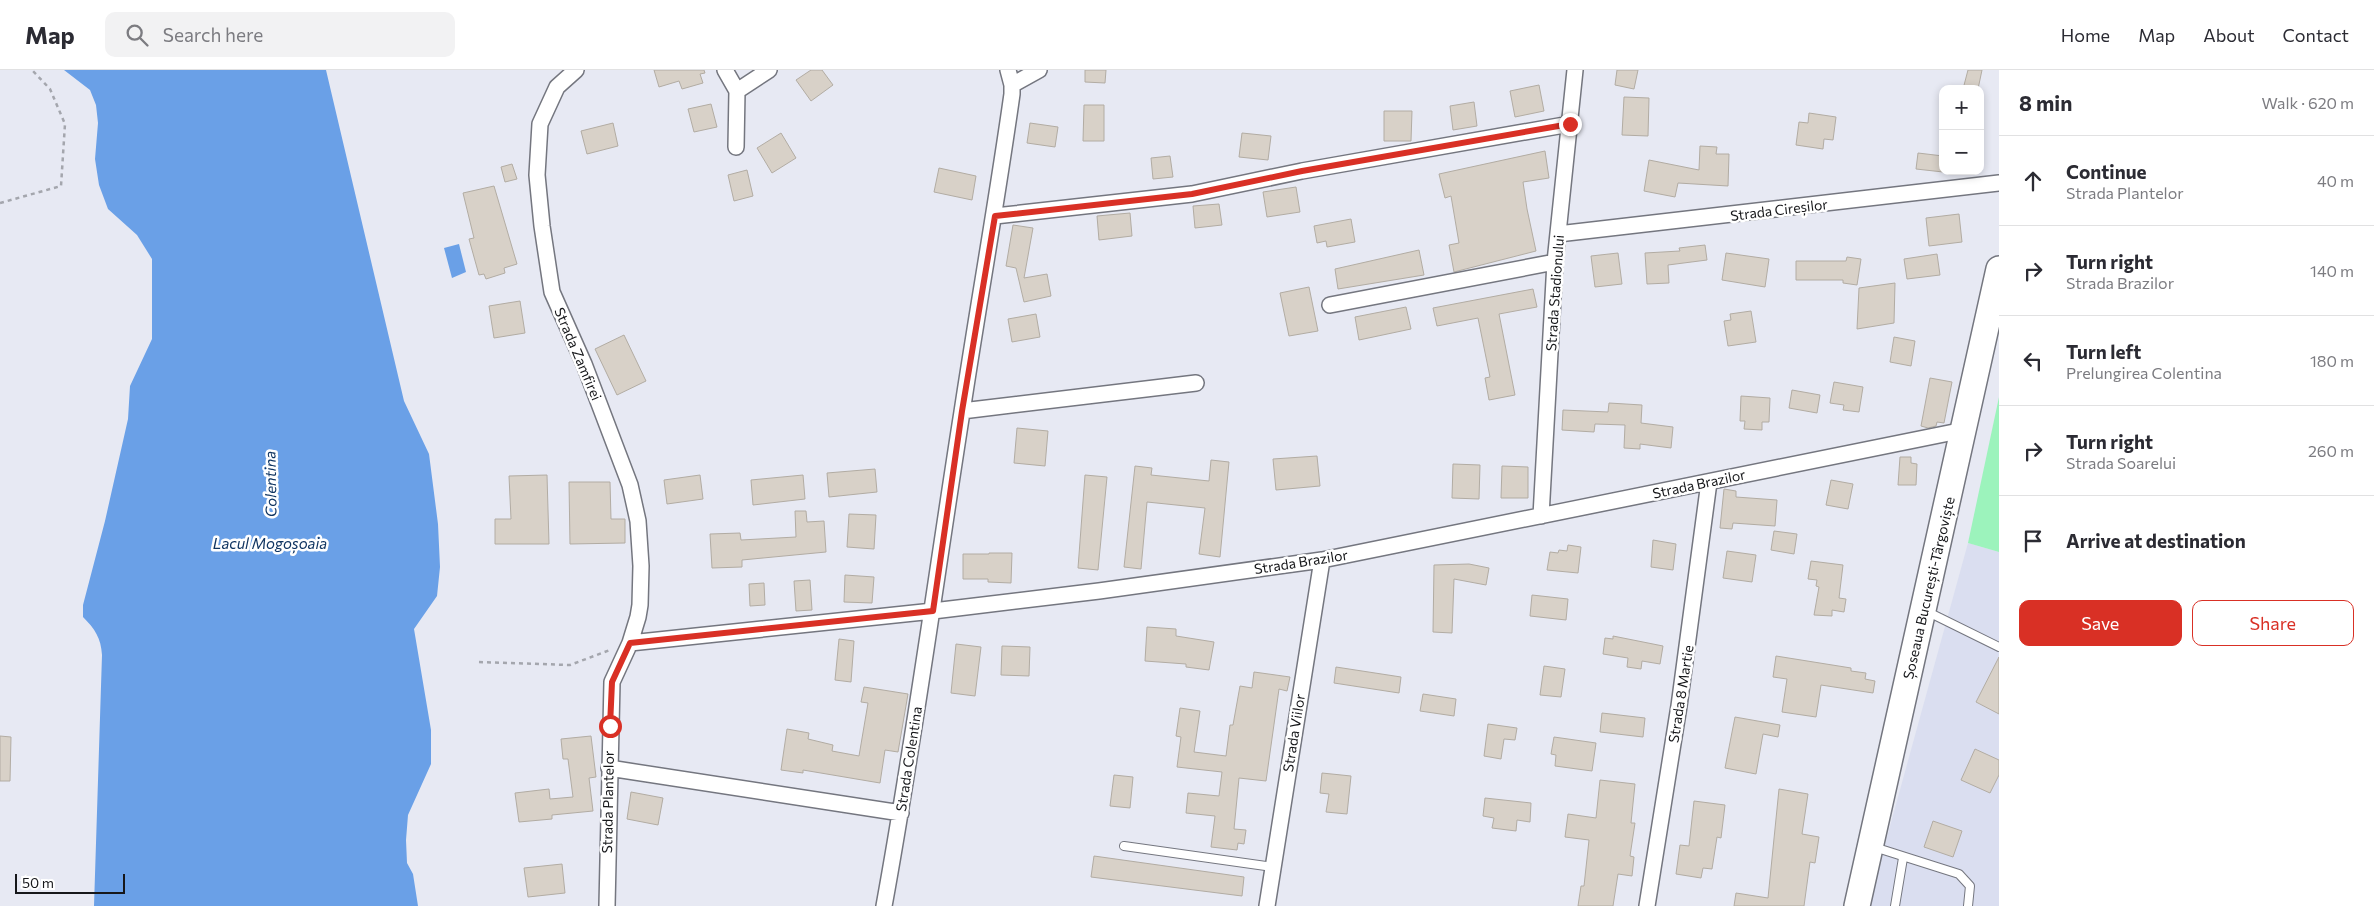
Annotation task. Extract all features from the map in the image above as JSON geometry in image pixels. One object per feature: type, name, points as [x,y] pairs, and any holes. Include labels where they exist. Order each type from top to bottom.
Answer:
[{"type":"main road","name":"Șoseaua București-Târgoviște","points":[[1857,906],[1999,269]]},
{"type":"street","name":"Strada Zamfirei","points":[[576,70],[557,87],[540,124],[538,183],[552,292],[584,364],[630,485],[638,521],[640,605],[630,643]]},
{"type":"street","points":[[725,70],[737,91],[736,147]]},
{"type":"street","points":[[737,91],[769,70]]},
{"type":"street","points":[[1008,70],[1012,85],[1040,70]]},
{"type":"street","name":"Strada Stadionului","points":[[1541,516],[1555,262],[1575,70]]},
{"type":"street","name":"Strada Colentina","points":[[884,906],[901,813],[962,411],[995,216],[1012,85]]},
{"type":"street","points":[[995,216],[1192,194],[1302,171],[1570,124]]},
{"type":"street","name":"Strada Cireșilor","points":[[1558,234],[1999,183]]},
{"type":"street","points":[[1330,305],[1555,262]]},
{"type":"street","points":[[962,411],[1196,383]]},
{"type":"street","name":"Strada Brazilor","points":[[630,643],[933,611],[1099,591],[1322,560],[1964,430]]},
{"type":"street","name":"Strada 8 Martie","points":[[1647,906],[1682,688],[1709,482]]},
{"type":"street","name":"Strada Viilor","points":[[1267,906],[1322,560]]},
{"type":"street","name":"Strada Plantelor","points":[[607,906],[612,682],[630,643]]},
{"type":"street","points":[[609,768],[901,813]]},
{"type":"lane","points":[[1924,610],[1999,647]]},
{"type":"lane","points":[[1124,846],[1273,867]]},
{"type":"lane","points":[[1870,846],[1903,858],[1959,874],[1970,886],[1968,906]]},
{"type":"lane","points":[[1895,906],[1903,858]]},
{"type":"path","points":[[0,203],[61,186],[65,124],[50,89],[32,70]]},
{"type":"path","points":[[480,662],[570,665],[630,643]]},
{"type":"shaded area","points":[[1968,543],[1999,552],[1999,906],[1868,906]]},
{"type":"green space","points":[[1999,397],[1999,552],[1968,543]]},
{"type":"water","name":"Lacul Mogoșoaia","points":[[64,70],[326,70],[404,401],[429,454],[438,524],[440,567],[437,596],[414,629],[431,730],[431,764],[408,815],[406,840],[407,863],[413,874],[418,906],[94,906],[102,655],[97,634],[83,617],[83,605],[105,521],[128,419],[130,386],[152,339],[152,259],[137,235],[108,209],[99,185],[95,159],[98,123],[96,105],[90,90]]},
{"type":"water","points":[[459,244],[466,272],[452,278],[444,248]]},
{"type":"building","points":[[654,70],[704,70],[705,73],[700,74],[703,83],[682,89],[679,81],[659,87]]},
{"type":"building","points":[[811,70],[822,70],[833,85],[811,101],[796,80]]},
{"type":"building","points":[[1085,70],[1106,70],[1105,83],[1085,82]]},
{"type":"building","points":[[1617,70],[1638,70],[1634,89],[1615,85]]},
{"type":"building","points":[[1968,70],[1982,70],[1979,85],[1964,85]]},
{"type":"building","points":[[1539,85],[1544,111],[1515,117],[1510,91]]},
{"type":"building","points":[[1624,97],[1649,98],[1648,136],[1622,135]]},
{"type":"building","points":[[1474,102],[1477,126],[1453,130],[1450,106]]},
{"type":"building","points":[[711,104],[717,127],[694,132],[688,109]]},
{"type":"building","points":[[1084,105],[1104,105],[1104,141],[1083,141]]},
{"type":"building","points":[[1384,111],[1412,111],[1411,141],[1384,141]]},
{"type":"building","points":[[1809,113],[1836,117],[1833,140],[1824,139],[1823,149],[1796,145],[1799,122],[1808,123]]},
{"type":"building","points":[[613,123],[618,146],[587,154],[581,131]]},
{"type":"building","points":[[1030,123],[1058,127],[1055,147],[1027,143]]},
{"type":"building","points":[[781,133],[796,158],[772,173],[757,148]]},
{"type":"building","points":[[1242,133],[1271,136],[1268,160],[1239,157]]},
{"type":"building","points":[[1700,146],[1717,147],[1716,154],[1729,154],[1728,186],[1678,183],[1675,197],[1644,191],[1649,160],[1699,170]]},
{"type":"building","points":[[1545,151],[1549,178],[1523,182],[1536,251],[1454,272],[1449,245],[1459,243],[1451,196],[1445,198],[1439,174]]},
{"type":"building","points":[[1918,153],[1939,156],[1939,172],[1916,169]]},
{"type":"building","points":[[1170,156],[1173,177],[1153,179],[1151,158]]},
{"type":"building","points":[[512,164],[517,179],[505,182],[501,167]]},
{"type":"building","points":[[939,168],[976,176],[972,200],[934,192]]},
{"type":"building","points":[[747,170],[753,196],[734,201],[728,175]]},
{"type":"building","points":[[494,186],[517,264],[504,268],[505,273],[486,279],[484,274],[479,275],[469,239],[474,238],[463,193]]},
{"type":"building","points":[[1296,187],[1300,212],[1267,217],[1263,192]]},
{"type":"building","points":[[1219,204],[1222,225],[1195,228],[1193,206]]},
{"type":"building","points":[[1130,213],[1132,236],[1099,240],[1097,216]]},
{"type":"building","points":[[1959,214],[1962,242],[1929,246],[1926,218]]},
{"type":"building","points":[[1351,219],[1355,242],[1327,247],[1326,241],[1317,243],[1314,226]]},
{"type":"building","points":[[1013,225],[1033,228],[1024,278],[1047,274],[1051,296],[1024,302],[1016,268],[1006,266]]},
{"type":"building","points":[[1705,245],[1707,260],[1668,265],[1669,283],[1647,284],[1645,253],[1680,251],[1679,248]]},
{"type":"building","points":[[1419,250],[1424,275],[1338,289],[1335,269]]},
{"type":"building","points":[[1618,253],[1622,284],[1595,287],[1591,256]]},
{"type":"building","points":[[1726,253],[1769,259],[1765,287],[1722,280]]},
{"type":"building","points":[[1937,254],[1940,275],[1907,279],[1904,259]]},
{"type":"building","points":[[1847,257],[1861,259],[1857,285],[1843,283],[1843,280],[1796,280],[1796,261],[1846,261]]},
{"type":"building","points":[[1895,283],[1894,323],[1857,329],[1859,288]]},
{"type":"building","points":[[1309,287],[1318,331],[1289,336],[1280,293]]},
{"type":"building","points":[[1533,289],[1537,307],[1499,314],[1515,395],[1489,400],[1485,378],[1490,377],[1478,318],[1437,326],[1433,308]]},
{"type":"building","points":[[520,301],[525,333],[494,338],[489,306]]},
{"type":"building","points":[[1406,307],[1411,329],[1359,340],[1355,317]]},
{"type":"building","points":[[1751,311],[1756,342],[1728,346],[1724,321],[1731,320],[1730,314]]},
{"type":"building","points":[[1036,314],[1040,337],[1012,342],[1008,319]]},
{"type":"building","points":[[624,335],[646,381],[617,395],[595,349]]},
{"type":"building","points":[[1894,337],[1915,341],[1911,366],[1890,362]]},
{"type":"building","points":[[1930,378],[1952,382],[1944,423],[1937,422],[1936,426],[1928,428],[1921,426]]},
{"type":"building","points":[[1834,382],[1863,387],[1859,412],[1843,410],[1844,405],[1830,403]]},
{"type":"building","points":[[1792,390],[1820,395],[1817,413],[1789,408]]},
{"type":"building","points":[[1741,396],[1770,398],[1769,422],[1762,422],[1762,430],[1744,429],[1745,421],[1740,421]]},
{"type":"building","points":[[1609,403],[1642,405],[1641,423],[1673,427],[1671,448],[1640,444],[1640,449],[1624,448],[1625,425],[1595,424],[1594,432],[1562,430],[1563,410],[1608,412]]},
{"type":"building","points":[[1017,428],[1048,431],[1045,466],[1014,463]]},
{"type":"building","points":[[1317,456],[1320,486],[1276,490],[1273,459]]},
{"type":"building","points":[[1900,457],[1911,457],[1911,463],[1917,464],[1916,485],[1898,485]]},
{"type":"building","points":[[1211,460],[1229,462],[1220,557],[1199,554],[1205,508],[1147,502],[1141,569],[1124,567],[1135,466],[1152,468],[1151,475],[1209,481]]},
{"type":"building","points":[[1453,464],[1480,465],[1479,499],[1452,498]]},
{"type":"building","points":[[1502,466],[1528,467],[1528,498],[1501,498]]},
{"type":"building","points":[[875,469],[877,492],[829,497],[827,473]]},
{"type":"building","points":[[547,475],[549,544],[495,544],[495,519],[511,519],[509,476]]},
{"type":"building","points":[[700,475],[703,499],[667,504],[664,480]]},
{"type":"building","points":[[803,475],[805,499],[753,505],[751,480]]},
{"type":"building","points":[[1085,475],[1107,477],[1098,570],[1078,568]]},
{"type":"building","points":[[1831,480],[1853,484],[1848,509],[1826,505]]},
{"type":"building","points":[[569,482],[610,482],[611,519],[625,519],[625,543],[570,544]]},
{"type":"building","points":[[1724,489],[1736,491],[1736,497],[1777,500],[1775,526],[1733,523],[1732,529],[1720,528]]},
{"type":"building","points":[[795,511],[806,511],[807,522],[824,521],[826,552],[742,560],[742,567],[712,568],[710,534],[740,533],[741,540],[796,537]]},
{"type":"building","points":[[849,514],[876,515],[874,549],[847,547]]},
{"type":"building","points":[[1774,531],[1797,534],[1794,554],[1771,550]]},
{"type":"building","points":[[1653,540],[1676,544],[1673,570],[1651,567]]},
{"type":"building","points":[[1568,545],[1581,547],[1578,573],[1547,570],[1550,552],[1567,551]]},
{"type":"building","points":[[1727,551],[1756,555],[1752,582],[1723,578]]},
{"type":"building","points":[[1012,553],[1011,583],[988,582],[988,579],[963,579],[963,554]]},
{"type":"building","points":[[1811,561],[1843,565],[1839,598],[1846,599],[1844,612],[1832,610],[1832,616],[1814,615],[1819,587],[1816,586],[1817,580],[1808,579]]},
{"type":"building","points":[[1469,564],[1489,568],[1486,585],[1454,579],[1452,633],[1433,632],[1434,565]]},
{"type":"building","points":[[845,575],[874,577],[872,603],[844,602]]},
{"type":"building","points":[[810,580],[812,610],[796,611],[794,581]]},
{"type":"building","points":[[764,583],[765,605],[750,606],[749,584]]},
{"type":"building","points":[[1532,595],[1568,599],[1566,620],[1530,616]]},
{"type":"building","points":[[1147,627],[1176,629],[1176,636],[1214,642],[1209,670],[1186,667],[1186,664],[1145,661]]},
{"type":"building","points":[[1613,636],[1663,646],[1660,664],[1642,661],[1641,669],[1627,667],[1628,658],[1603,654],[1605,638],[1613,639]]},
{"type":"building","points":[[839,639],[854,641],[851,682],[835,680]]},
{"type":"building","points":[[956,644],[981,647],[975,696],[951,693]]},
{"type":"building","points":[[1002,646],[1030,647],[1029,676],[1001,675]]},
{"type":"building","points":[[1776,656],[1851,668],[1851,671],[1866,673],[1865,679],[1875,681],[1873,693],[1821,685],[1816,717],[1782,712],[1787,679],[1773,677]]},
{"type":"building","points":[[1999,657],[1999,714],[1976,702]]},
{"type":"building","points":[[1544,666],[1565,669],[1561,697],[1540,695]]},
{"type":"building","points":[[1336,667],[1401,677],[1399,693],[1334,683]]},
{"type":"building","points":[[1254,672],[1290,677],[1287,691],[1279,689],[1266,781],[1239,778],[1234,829],[1246,830],[1244,844],[1238,843],[1237,850],[1211,847],[1215,816],[1186,813],[1188,793],[1219,796],[1222,772],[1177,767],[1181,737],[1176,736],[1180,708],[1200,711],[1194,752],[1226,756],[1230,725],[1233,725],[1240,686],[1252,688]]},
{"type":"building","points":[[864,687],[908,694],[898,752],[885,750],[880,783],[803,770],[803,773],[781,770],[787,729],[809,733],[808,739],[833,745],[832,751],[859,756],[868,703],[861,702]]},
{"type":"building","points":[[1423,694],[1456,699],[1454,716],[1420,711]]},
{"type":"building","points":[[1602,713],[1645,718],[1643,737],[1600,732]]},
{"type":"building","points":[[1735,717],[1780,725],[1778,737],[1763,734],[1756,774],[1725,768]]},
{"type":"building","points":[[1488,724],[1517,728],[1515,740],[1504,739],[1501,759],[1484,756]]},
{"type":"building","points":[[0,736],[11,737],[10,781],[0,781]]},
{"type":"building","points":[[591,736],[596,777],[589,778],[593,811],[552,815],[552,819],[519,822],[515,793],[549,789],[550,799],[573,797],[568,759],[563,759],[561,739]]},
{"type":"building","points":[[1554,737],[1596,743],[1592,771],[1555,766],[1556,755],[1551,754]]},
{"type":"building","points":[[1975,749],[1999,760],[1999,775],[1990,793],[1961,780]]},
{"type":"building","points":[[1322,773],[1351,776],[1347,814],[1326,812],[1329,794],[1320,793]]},
{"type":"building","points":[[1114,775],[1133,777],[1130,808],[1110,806]]},
{"type":"building","points":[[1600,780],[1635,784],[1631,823],[1635,823],[1630,856],[1634,857],[1632,876],[1618,874],[1613,906],[1578,906],[1581,886],[1584,886],[1589,840],[1565,837],[1568,814],[1596,818]]},
{"type":"building","points":[[1779,789],[1808,794],[1802,834],[1819,837],[1815,863],[1810,862],[1804,906],[1734,906],[1736,893],[1768,898]]},
{"type":"building","points":[[631,792],[663,798],[658,825],[627,819]]},
{"type":"building","points":[[1485,798],[1531,803],[1530,822],[1517,820],[1516,831],[1492,828],[1494,818],[1483,816]]},
{"type":"building","points":[[1694,801],[1725,805],[1721,838],[1717,837],[1712,869],[1703,868],[1701,878],[1676,874],[1680,845],[1689,846]]},
{"type":"building","points":[[1933,821],[1962,831],[1953,857],[1924,847]]},
{"type":"building","points":[[1094,856],[1244,877],[1242,896],[1091,877]]},
{"type":"building","points":[[562,864],[565,893],[528,897],[524,868]]},
{"type":"route","points":[[610,726],[612,682],[630,643],[933,611],[962,411],[995,216],[1192,194],[1302,171],[1531,129],[1570,124]]},
{"type":"water label","name":"Colentina","points":[[271,484]]}]
